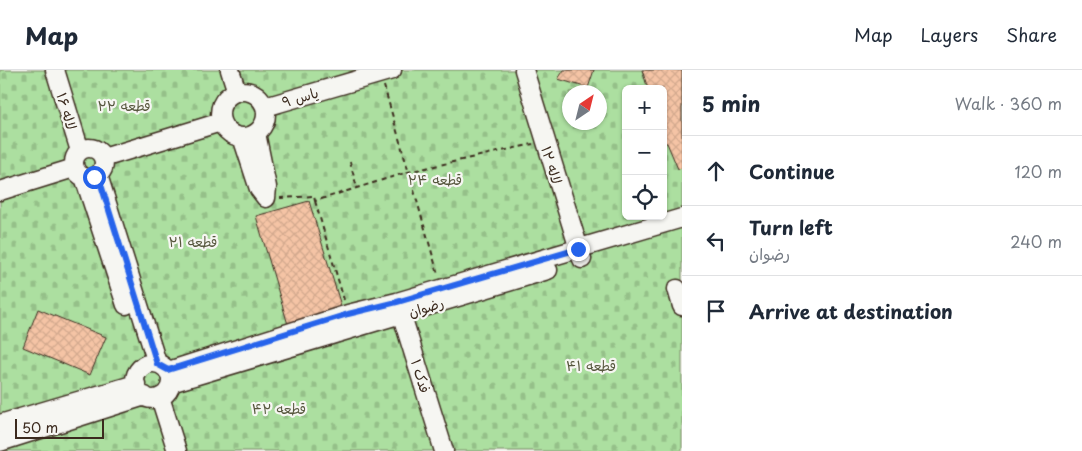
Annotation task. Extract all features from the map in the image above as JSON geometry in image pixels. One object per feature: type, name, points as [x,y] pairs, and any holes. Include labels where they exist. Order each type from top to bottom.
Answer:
[{"type":"lane","name":"لاله ۱۶","points":[[55,70],[88,163],[177,451]]},
{"type":"lane","name":"لاله ۱۶","points":[[65,70],[88,163]]},
{"type":"lane","points":[[230,70],[236,92]]},
{"type":"lane","name":"لاله ۱۲","points":[[524,70],[580,255]]},
{"type":"lane","name":"یاس ۹","points":[[265,107],[386,72]]},
{"type":"lane","points":[[236,92],[250,92],[265,107],[265,121],[249,135],[229,133],[221,122],[221,107],[230,95],[236,92]]},
{"type":"lane","points":[[0,190],[221,122]]},
{"type":"lane","points":[[249,135],[259,189],[266,198]]},
{"type":"lane","name":"رضوان","points":[[0,424],[580,255],[682,218]]},
{"type":"lane","name":"رضوان","points":[[306,335],[348,314],[399,308],[443,288],[682,230]]},
{"type":"lane","points":[[677,289],[682,306]]},
{"type":"lane","name":"فدک ۱","points":[[399,308],[444,451]]},
{"type":"lane","name":"رضوان","points":[[0,442],[154,380]]},
{"type":"path","points":[[386,72],[408,172],[443,288]]},
{"type":"path","points":[[315,201],[408,172],[545,142]]},
{"type":"path","points":[[350,162],[356,188]]},
{"type":"path","points":[[266,198],[314,196],[348,314]]},
{"type":"green space","points":[[0,70],[682,70],[682,451],[0,451]]},
{"type":"building","points":[[564,70],[594,70],[589,85],[578,85],[558,79]]},
{"type":"building","points":[[642,70],[682,70],[682,168],[678,169],[667,143],[667,85],[647,85]]},
{"type":"building","points":[[309,201],[342,309],[289,328],[256,216]]},
{"type":"building","points":[[38,309],[106,337],[90,375],[23,347]]},
{"type":"route","points":[[94,177],[98,175],[157,364],[168,370],[348,314],[397,302],[578,249]]},
{"type":"park label","name":"قطعه ۲۲","points":[[124,105]]},
{"type":"park label","name":"قطعه ۲۴","points":[[435,179]]},
{"type":"park label","name":"قطعه ۲۱","points":[[193,241]]},
{"type":"park label","name":"قطعه ۴۱","points":[[591,365]]},
{"type":"park label","name":"قطعه ۴۲","points":[[279,408]]}]
